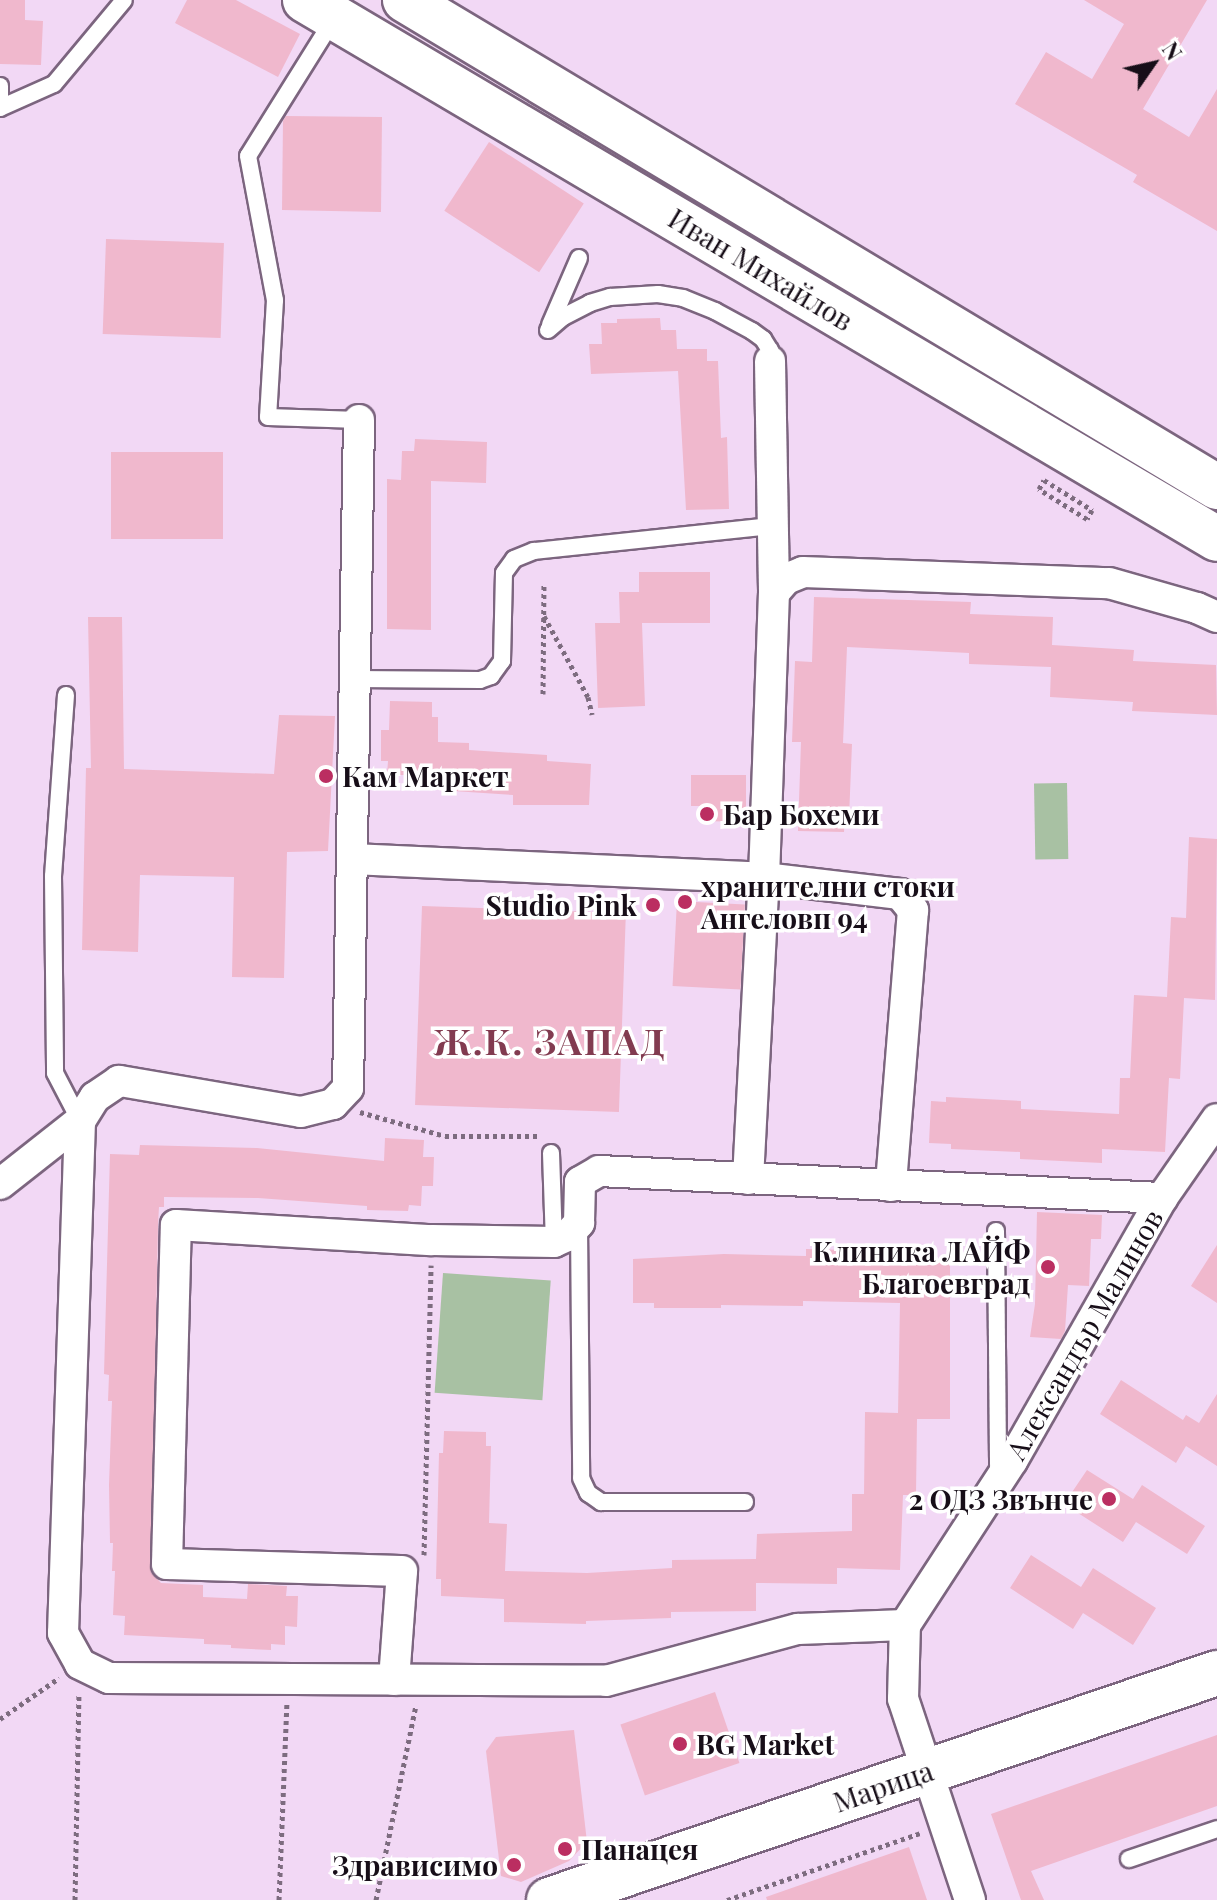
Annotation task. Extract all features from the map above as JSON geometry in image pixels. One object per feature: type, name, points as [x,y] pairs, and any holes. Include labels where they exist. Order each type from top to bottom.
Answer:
[{"type":"street","name":"Иван Михайлов","points":[[405,0],[1217,487]]},
{"type":"street","name":"Иван Михайлов","points":[[320,9],[1217,539]]},
{"type":"street","points":[[748,1179],[764,878],[774,593],[770,361]]},
{"type":"street","points":[[0,1184],[80,1121],[95,1097],[119,1081],[301,1112],[333,1104],[348,1088],[359,420]]},
{"type":"street","points":[[774,593],[786,579],[803,572],[1109,583],[1197,608],[1217,617]]},
{"type":"street","points":[[352,859],[764,878],[900,894],[913,910],[891,1186]]},
{"type":"street","name":"Александър Малинов","points":[[905,1625],[998,1483],[1162,1198],[1217,1119]]},
{"type":"street","points":[[80,1121],[63,1633],[80,1664],[109,1678],[606,1681],[798,1629],[905,1625],[903,1699],[970,1900]]},
{"type":"street","points":[[394,1680],[402,1571],[167,1564],[176,1225],[432,1240],[554,1242],[567,1236],[579,1223],[580,1182],[599,1171],[1162,1198]]},
{"type":"street","name":"Марица","points":[[549,1900],[636,1886],[925,1772],[1217,1673]]},
{"type":"lane","points":[[0,86],[0,108],[54,84],[124,0]]},
{"type":"lane","points":[[320,9],[248,156],[275,300],[268,417],[359,420]]},
{"type":"lane","points":[[579,258],[548,330],[563,317],[590,303],[622,296],[658,294],[683,298],[752,331],[763,339],[770,350],[770,361]]},
{"type":"lane","points":[[355,679],[480,680],[491,676],[502,661],[504,573],[514,559],[534,551],[773,526]]},
{"type":"lane","points":[[66,695],[53,876],[55,1073],[80,1121]]},
{"type":"lane","points":[[551,1153],[554,1242]]},
{"type":"lane","points":[[579,1223],[581,1478],[588,1493],[601,1502],[745,1502]]},
{"type":"lane","points":[[996,1231],[998,1483]]},
{"type":"lane","points":[[1129,1859],[1217,1829]]},
{"type":"path","points":[[1044,480],[1039,489],[1087,519],[1092,510]]},
{"type":"path","points":[[543,694],[544,583]]},
{"type":"path","points":[[544,616],[588,697],[592,715]]},
{"type":"path","points":[[333,1104],[445,1136],[550,1137],[551,1153]]},
{"type":"path","points":[[0,1719],[80,1664]]},
{"type":"path","points":[[75,1900],[80,1664]]},
{"type":"path","points":[[279,1900],[288,1679]]},
{"type":"path","points":[[727,1900],[944,1825]]},
{"type":"green space","points":[[1067,783],[1068,859],[1035,860],[1034,784]]},
{"type":"green space","points":[[443,1273],[551,1281],[542,1400],[435,1393]]},
{"type":"building","points":[[0,0],[25,0],[25,20],[43,21],[41,65],[0,64]]},
{"type":"building","points":[[187,0],[236,0],[300,34],[278,77],[175,23]]},
{"type":"building","points":[[1084,0],[1207,0],[1143,109],[1189,137],[1217,89],[1217,231],[1133,182],[1137,175],[1015,104],[1046,52],[1092,79],[1124,24]]},
{"type":"building","points":[[286,116],[382,117],[381,212],[282,210],[283,121]]},
{"type":"building","points":[[489,142],[584,204],[539,272],[444,211]]},
{"type":"building","points":[[106,239],[224,243],[221,338],[103,334]]},
{"type":"building","points":[[660,318],[661,330],[676,330],[677,349],[707,349],[707,361],[718,361],[721,438],[727,437],[729,509],[686,510],[678,371],[591,374],[589,344],[602,344],[601,323],[617,323],[617,319]]},
{"type":"building","points":[[415,439],[487,442],[486,483],[431,481],[431,630],[387,629],[387,479],[401,480],[402,451],[414,451]]},
{"type":"building","points":[[111,452],[223,452],[223,539],[111,539]]},
{"type":"building","points":[[639,572],[710,572],[710,623],[642,623],[645,706],[598,708],[595,623],[620,623],[619,592],[639,592]]},
{"type":"building","points":[[814,597],[971,602],[970,614],[1053,617],[1052,645],[1134,650],[1133,661],[1216,665],[1217,715],[1132,711],[1133,702],[1050,697],[1051,667],[969,664],[969,653],[847,647],[843,743],[852,744],[849,818],[845,818],[844,832],[798,831],[801,742],[792,742],[795,661],[812,662]]},
{"type":"building","points":[[88,617],[122,617],[124,769],[274,774],[279,715],[335,716],[328,851],[287,852],[284,978],[232,977],[234,877],[140,875],[138,952],[82,950],[86,768],[91,768]]},
{"type":"building","points":[[390,701],[432,702],[432,717],[438,717],[438,742],[469,743],[469,750],[547,755],[547,761],[591,764],[589,805],[513,805],[513,795],[408,788],[408,775],[387,775],[388,761],[381,761],[381,730],[389,730]]},
{"type":"building","points":[[691,775],[746,775],[746,822],[703,821],[703,806],[691,806]]},
{"type":"building","points":[[1189,837],[1217,839],[1215,1000],[1184,998],[1180,1079],[1169,1078],[1165,1152],[1102,1149],[1102,1163],[1020,1159],[1020,1152],[951,1149],[951,1144],[929,1143],[931,1101],[946,1102],[946,1097],[1021,1101],[1021,1109],[1119,1114],[1120,1078],[1130,1078],[1134,995],[1167,997],[1171,917],[1186,918]]},
{"type":"building","points":[[677,901],[745,905],[740,989],[673,986]]},
{"type":"building","points":[[422,906],[626,913],[619,1112],[415,1105]]},
{"type":"building","points":[[385,1138],[424,1140],[423,1157],[434,1157],[433,1186],[422,1186],[421,1206],[409,1205],[408,1211],[367,1210],[367,1206],[258,1198],[164,1197],[164,1207],[159,1207],[158,1225],[151,1572],[161,1583],[203,1585],[203,1597],[247,1599],[248,1584],[287,1586],[286,1596],[298,1596],[297,1627],[285,1626],[285,1645],[271,1644],[271,1650],[204,1644],[204,1639],[124,1635],[125,1616],[113,1615],[115,1571],[112,1571],[113,1543],[110,1543],[109,1485],[112,1401],[108,1401],[109,1375],[104,1374],[110,1154],[139,1155],[140,1145],[257,1148],[384,1161]]},
{"type":"building","points":[[1037,1212],[1102,1215],[1101,1239],[1091,1239],[1089,1286],[1068,1285],[1065,1331],[1061,1339],[1030,1337],[1035,1304]]},
{"type":"building","points":[[1217,1245],[1217,1303],[1191,1286]]},
{"type":"building","points":[[806,1249],[889,1251],[889,1261],[950,1262],[950,1419],[917,1419],[916,1495],[903,1495],[900,1570],[837,1568],[837,1584],[756,1583],[756,1611],[671,1612],[671,1618],[586,1621],[586,1624],[504,1622],[504,1599],[441,1596],[441,1579],[436,1579],[439,1453],[443,1453],[444,1431],[486,1432],[486,1446],[491,1446],[489,1523],[507,1524],[505,1571],[587,1573],[672,1568],[672,1560],[756,1559],[757,1534],[852,1531],[852,1494],[864,1494],[865,1412],[898,1413],[900,1303],[803,1301],[803,1306],[654,1308],[654,1303],[633,1303],[633,1259],[724,1254],[806,1256]]},
{"type":"building","points":[[1121,1380],[1183,1420],[1186,1415],[1199,1423],[1217,1394],[1217,1466],[1186,1446],[1176,1463],[1100,1414]]},
{"type":"building","points":[[1087,1470],[1133,1499],[1142,1485],[1205,1526],[1187,1554],[1136,1522],[1123,1542],[1064,1504]]},
{"type":"building","points":[[1031,1555],[1081,1587],[1093,1568],[1156,1608],[1133,1645],[1083,1613],[1073,1629],[1010,1588]]},
{"type":"building","name":"BG Market","points":[[715,1692],[739,1763],[645,1795],[620,1725]]},
{"type":"building","points":[[574,1730],[587,1842],[569,1861],[521,1882],[501,1876],[486,1751],[496,1737]]},
{"type":"building","points":[[1217,1735],[1217,1806],[1031,1871],[1044,1900],[1021,1900],[991,1814]]},
{"type":"building","points":[[909,1847],[927,1900],[767,1900],[766,1897]]},
{"type":"place","name":"Кам Маркет","points":[[326,776]]},
{"type":"place","name":"Бар Бохеми","points":[[707,814]]},
{"type":"place","name":"хранителни стоки Ангеловп 94","points":[[685,902]]},
{"type":"place","name":"Studio Pink","points":[[653,905]]},
{"type":"place","name":"Клиника ЛАЙФ Благоевград","points":[[1048,1267]]},
{"type":"place","name":"2 ОДЗ Звънче","points":[[1109,1499]]},
{"type":"place","name":"BG Market","points":[[680,1744]]},
{"type":"place","name":"Панацея","points":[[565,1849]]},
{"type":"place","name":"Здрависимо","points":[[514,1865]]},
{"type":"district","name":"Ж.К. ЗАПАД","points":[[550,1041]]}]
